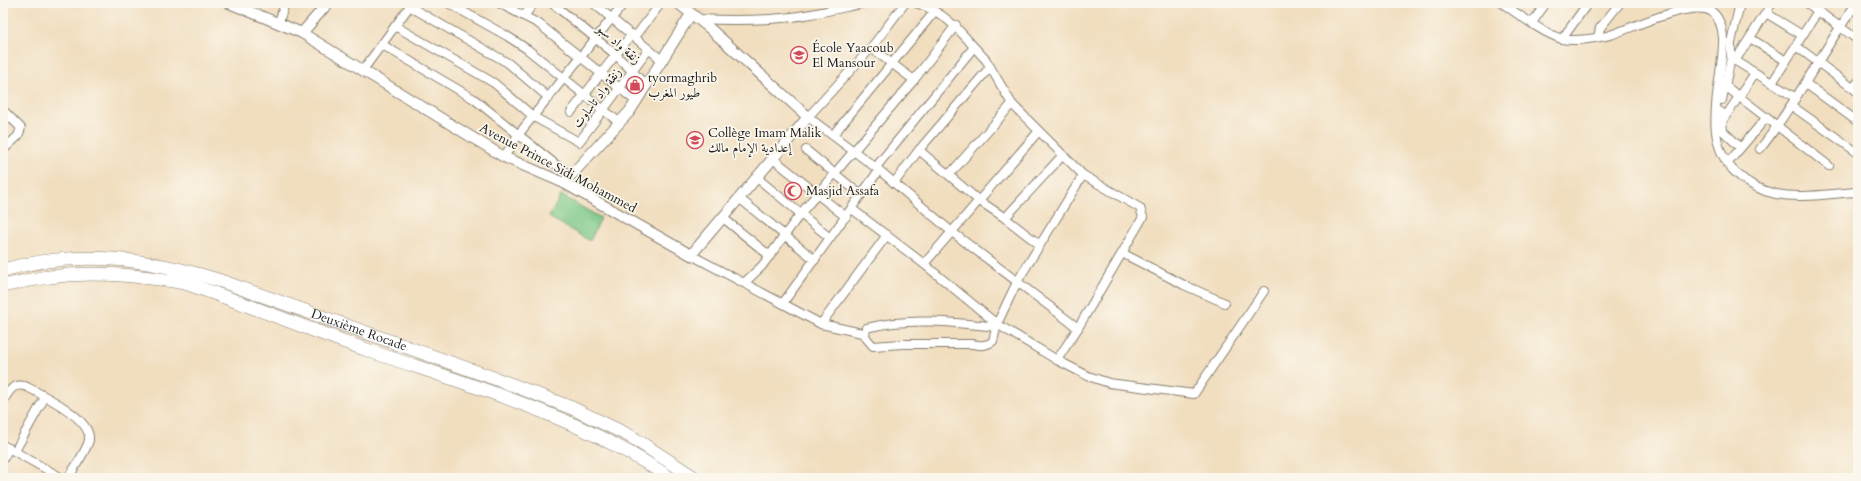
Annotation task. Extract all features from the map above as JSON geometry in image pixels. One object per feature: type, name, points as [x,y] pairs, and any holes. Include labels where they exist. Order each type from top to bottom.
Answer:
[{"type":"highway","name":"Deuxième Rocade","points":[[3,270],[42,261],[104,258],[155,263],[185,270],[221,281],[513,385],[572,408],[630,436],[695,478]]},
{"type":"highway","name":"Deuxième Rocade","points":[[3,286],[61,275],[97,273],[157,278],[185,284],[350,344],[539,409],[596,435],[651,465],[670,478]]},
{"type":"street","name":"Avenue Prince Sidi Mohammed","points":[[229,3],[279,22],[302,33],[504,157],[567,179],[691,255],[821,324],[862,333],[874,346],[902,344],[989,344],[994,341],[996,325]]},
{"type":"street","points":[[279,22],[285,3]]},
{"type":"street","points":[[302,33],[328,3]]},
{"type":"street","points":[[448,3],[527,49],[564,80],[620,122]]},
{"type":"street","points":[[524,16],[534,3]]},
{"type":"street","points":[[593,3],[613,18],[662,61]]},
{"type":"street","points":[[504,157],[518,135],[581,59],[624,3]]},
{"type":"street","points":[[571,112],[616,55],[662,3]]},
{"type":"street","points":[[805,15],[816,10],[819,3]]},
{"type":"street","points":[[687,9],[750,20],[805,15],[865,3]]},
{"type":"street","points":[[691,255],[772,158],[871,48],[905,3]]},
{"type":"street","points":[[916,3],[929,7],[956,25],[990,67],[1012,104],[1062,156],[1083,175],[1140,208],[1143,217],[1078,328],[1057,360]]},
{"type":"street","points":[[1504,3],[1532,23],[1562,39],[1573,40],[1610,35],[1669,12],[1688,8],[1703,7],[1713,12],[1721,24],[1722,56],[1715,127],[1719,150],[1726,164],[1742,179],[1776,194],[1797,196],[1858,192]]},
{"type":"street","points":[[1532,23],[1546,3]]},
{"type":"street","points":[[1562,39],[1588,3]]},
{"type":"street","points":[[1598,37],[1600,28],[1620,3]]},
{"type":"street","points":[[1669,12],[1674,3]]},
{"type":"street","points":[[1733,59],[1731,43],[1740,3]]},
{"type":"street","points":[[1740,147],[1725,134],[1721,123],[1721,104],[1724,85],[1733,59],[1750,38],[1772,3]]},
{"type":"street","points":[[1807,3],[1858,40]]},
{"type":"street","points":[[502,4],[539,24],[581,59],[637,102]]},
{"type":"street","name":"زنقة واد سبو","points":[[554,4],[616,55],[647,86]]},
{"type":"street","points":[[1760,149],[1792,106],[1818,61],[1856,4]]},
{"type":"street","points":[[363,70],[411,5],[508,63],[549,98]]},
{"type":"street","points":[[381,44],[474,99],[518,135],[567,179],[637,102],[662,61],[687,9]]},
{"type":"street","points":[[687,9],[808,117],[855,151],[952,232],[1078,328]]},
{"type":"street","points":[[833,135],[893,64],[935,11]]},
{"type":"street","points":[[1772,83],[1818,11]]},
{"type":"street","points":[[1766,13],[1802,35]]},
{"type":"street","points":[[744,283],[770,256],[802,213],[914,80],[956,25]]},
{"type":"street","points":[[395,26],[494,83],[534,117]]},
{"type":"street","points":[[1750,38],[1786,61]]},
{"type":"street","points":[[1796,46],[1856,87]]},
{"type":"street","points":[[782,303],[852,209],[877,169],[974,47]]},
{"type":"street","points":[[871,48],[914,80]]},
{"type":"street","name":"زنقة واد تاساوت","points":[[534,117],[579,142],[649,49]]},
{"type":"street","points":[[1733,59],[1796,98]]},
{"type":"street","points":[[894,183],[919,150],[990,67]]},
{"type":"street","points":[[1721,123],[1755,73]]},
{"type":"street","points":[[1805,83],[1858,122]]},
{"type":"street","points":[[1724,85],[1829,166]]},
{"type":"street","points":[[949,175],[1012,104]]},
{"type":"street","points":[[1792,106],[1858,153]]},
{"type":"street","points":[[3,110],[21,128],[18,136],[3,150]]},
{"type":"street","points":[[1726,164],[1767,117]]},
{"type":"street","points":[[924,264],[978,199],[1038,132]]},
{"type":"street","points":[[806,150],[861,195]]},
{"type":"street","points":[[919,150],[978,199],[1040,245]]},
{"type":"street","points":[[1005,218],[1062,156]]},
{"type":"street","points":[[772,158],[846,217]]},
{"type":"street","points":[[996,325],[1017,282],[1083,175]]},
{"type":"street","points":[[756,177],[802,213],[830,238]]},
{"type":"street","points":[[739,198],[815,260]]},
{"type":"street","points":[[852,209],[924,264],[996,325],[1088,376],[1109,382],[1194,394],[1264,291]]},
{"type":"street","points":[[722,217],[770,256]]},
{"type":"street","points":[[821,324],[887,236]]},
{"type":"street","points":[[1122,252],[1184,285],[1225,303]]},
{"type":"street","points":[[865,336],[866,328],[917,322],[950,322],[996,325]]},
{"type":"street","points":[[3,402],[14,386],[25,386],[76,416],[89,436],[88,443],[68,478]]},
{"type":"street","points":[[3,459],[44,396]]},
{"type":"street","points":[[9,448],[62,478]]},
{"type":"green space","points":[[561,195],[601,218],[590,241],[549,217]]},
{"type":"place","name":"École Yaacoub El Mansour","points":[[799,55]]},
{"type":"place","name":"tyormaghrib طيور المغرب","points":[[635,85]]},
{"type":"place","name":"Collège Imam Malik إعدادية الإمام مالك","points":[[695,140]]},
{"type":"place","name":"Masjid Assafa","points":[[793,191]]}]
